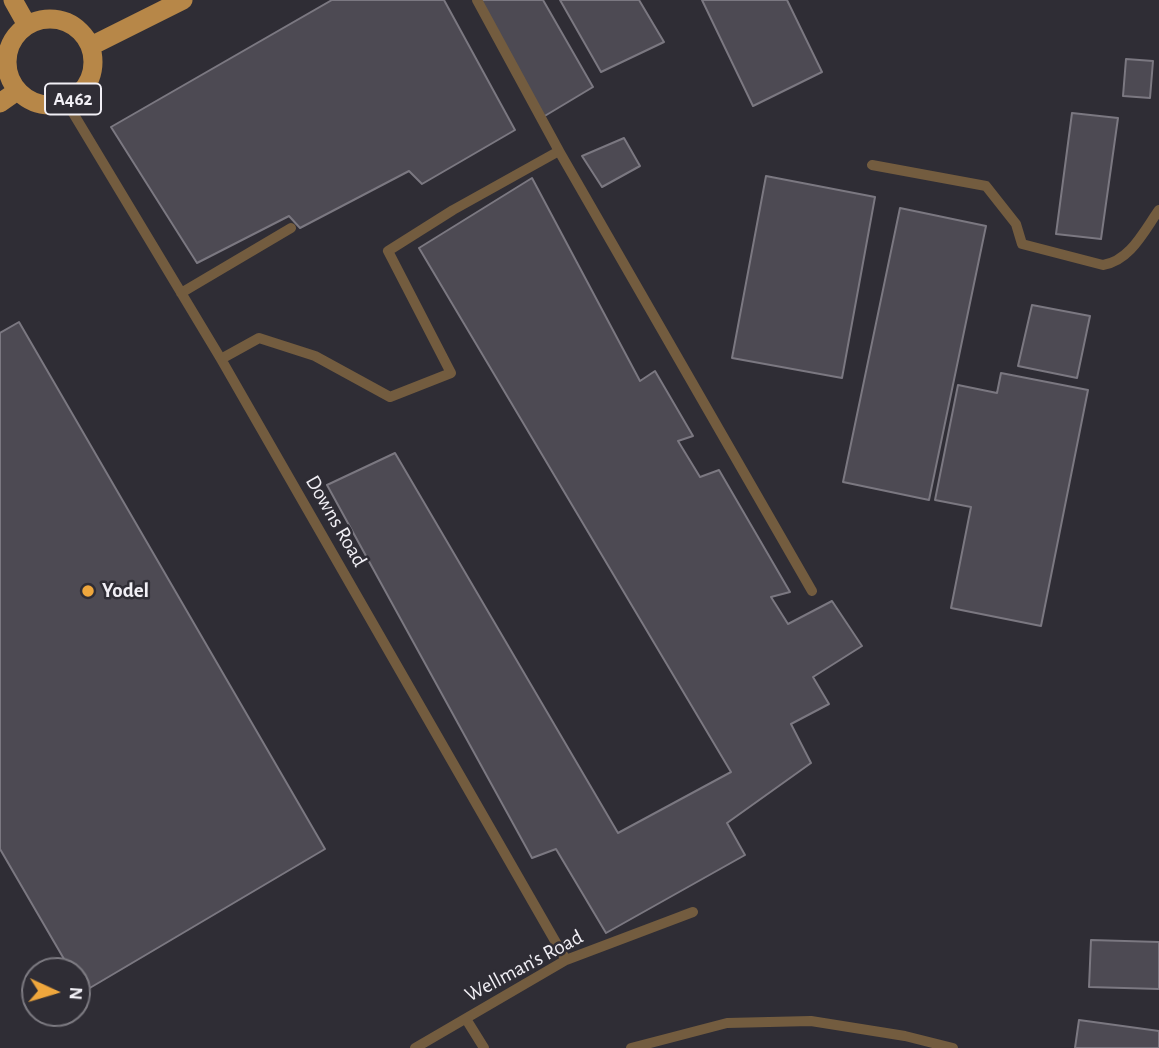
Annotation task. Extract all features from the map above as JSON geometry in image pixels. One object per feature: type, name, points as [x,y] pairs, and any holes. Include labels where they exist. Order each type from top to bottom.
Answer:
[{"type":"main road","points":[[13,0],[27,25],[50,19],[64,22],[77,29],[91,46],[183,0]]},
{"type":"main road","name":"A462","points":[[27,25],[13,39],[7,54],[6,69],[17,91],[35,103],[50,106],[67,103],[78,95],[88,83],[93,69],[91,46]]},
{"type":"main road","name":"A462","points":[[0,103],[17,91]]},
{"type":"lane","points":[[477,0],[559,151],[812,591]]},
{"type":"lane","name":"Downs Road","points":[[67,103],[221,359],[566,960]]},
{"type":"lane","points":[[221,359],[259,338],[315,356],[390,397],[451,373],[388,251],[453,210],[559,151]]},
{"type":"lane","points":[[872,165],[986,186],[1016,224],[1023,244],[1103,265],[1116,263],[1132,247],[1159,210]]},
{"type":"lane","points":[[181,293],[290,228]]},
{"type":"lane","name":"Wellman's Road","points":[[415,1048],[566,960],[693,912]]},
{"type":"lane","points":[[466,1019],[484,1048]]},
{"type":"lane","points":[[631,1048],[727,1023],[811,1021],[905,1036],[953,1048]]},
{"type":"building","points":[[332,0],[444,0],[515,130],[422,184],[409,171],[300,228],[289,216],[197,263],[111,127]]},
{"type":"building","points":[[478,0],[543,0],[593,87],[543,117]]},
{"type":"building","points":[[560,0],[639,0],[664,42],[601,72]]},
{"type":"building","points":[[702,0],[787,0],[822,72],[753,106]]},
{"type":"building","points":[[1126,59],[1153,61],[1150,98],[1123,96]]},
{"type":"building","points":[[1072,113],[1118,118],[1101,239],[1056,234]]},
{"type":"building","points":[[624,138],[640,166],[602,187],[582,156]]},
{"type":"building","points":[[766,176],[875,197],[842,378],[732,358]]},
{"type":"building","points":[[532,178],[640,381],[655,371],[693,436],[678,441],[700,477],[719,470],[790,592],[771,597],[788,624],[832,601],[862,646],[813,677],[829,704],[791,724],[811,763],[727,823],[745,855],[606,933],[556,849],[532,858],[327,485],[395,453],[618,833],[731,772],[419,248]]},
{"type":"building","points":[[900,208],[986,226],[929,500],[843,482]]},
{"type":"building","points":[[1032,305],[1090,316],[1077,378],[1018,366]]},
{"type":"building","name":"Yodel","points":[[19,322],[325,849],[91,987],[91,957],[63,957],[0,849],[0,333]]},
{"type":"building","points":[[1001,373],[1088,390],[1041,626],[951,608],[971,507],[935,500],[958,385],[997,393]]},
{"type":"building","points":[[1091,940],[1159,942],[1159,989],[1089,987]]},
{"type":"building","points":[[1079,1020],[1159,1031],[1159,1048],[1075,1048]]},
{"type":"place","name":"Yodel","points":[[88,591]]}]
